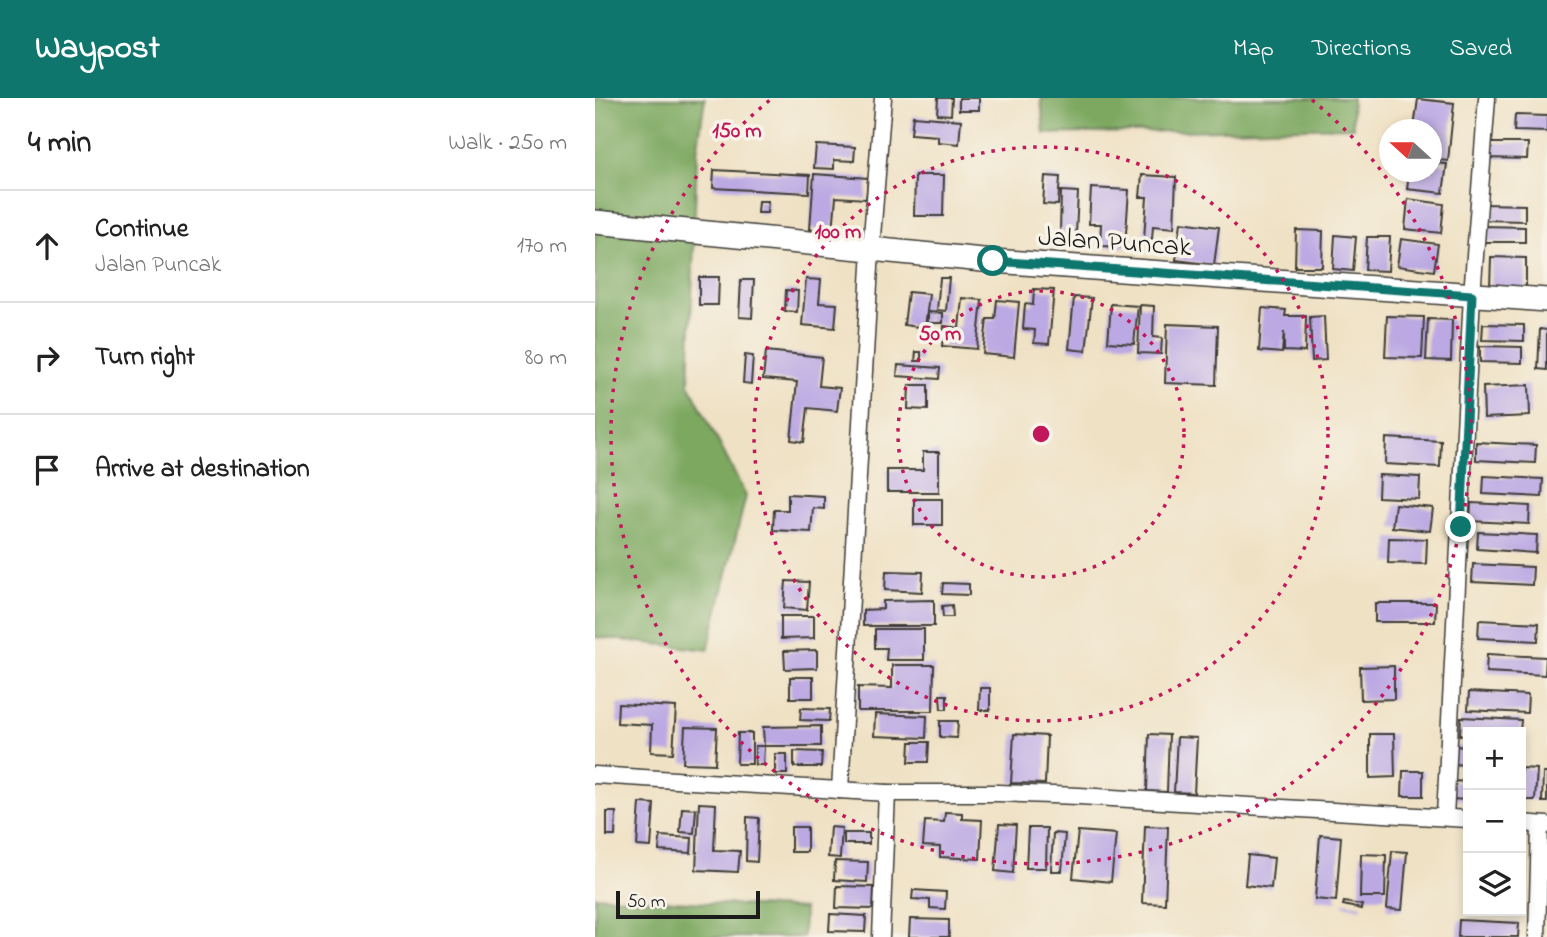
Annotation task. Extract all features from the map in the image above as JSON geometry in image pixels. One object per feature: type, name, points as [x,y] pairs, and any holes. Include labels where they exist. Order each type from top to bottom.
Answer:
[{"type":"street","points":[[840,790],[871,250],[883,98]]},
{"type":"street","points":[[1445,817],[1472,295],[1487,98]]},
{"type":"street","name":"Jalan Puncak","points":[[595,222],[993,261],[1547,300]]},
{"type":"street","points":[[595,775],[887,793],[1011,793],[1463,819]]},
{"type":"street","points":[[881,937],[887,793]]},
{"type":"street","points":[[1537,937],[1543,825]]},
{"type":"green space","points":[[595,98],[705,98],[697,152],[689,384],[746,496],[708,650],[595,637]]},
{"type":"green space","points":[[1041,98],[1352,98],[1353,127],[1044,134]]},
{"type":"green space","points":[[595,896],[804,909],[803,937],[595,937]]},
{"type":"building","points":[[938,98],[952,98],[951,115],[937,114]]},
{"type":"building","points":[[959,98],[979,98],[979,110],[959,110]]},
{"type":"building","points":[[1418,99],[1454,103],[1448,161],[1442,160],[1442,119],[1415,119]]},
{"type":"building","points":[[1515,115],[1547,116],[1547,132],[1514,131]]},
{"type":"building","points":[[913,116],[961,120],[959,144],[938,142],[938,136],[911,134]]},
{"type":"building","points":[[1486,143],[1528,143],[1527,159],[1486,158]]},
{"type":"building","points":[[816,145],[855,147],[854,161],[834,160],[834,169],[814,168]]},
{"type":"building","points":[[1442,164],[1447,164],[1443,193],[1407,189],[1408,182],[1442,182]]},
{"type":"building","points":[[714,170],[810,175],[809,193],[713,188]]},
{"type":"building","points":[[814,174],[868,178],[866,199],[836,197],[833,231],[810,229]]},
{"type":"building","points":[[915,175],[944,175],[943,216],[914,216]]},
{"type":"building","points":[[1142,175],[1176,177],[1174,228],[1153,226],[1152,239],[1144,239],[1147,197],[1140,197]]},
{"type":"building","points":[[1045,176],[1060,177],[1058,205],[1043,204]]},
{"type":"building","points":[[1091,188],[1129,190],[1125,247],[1100,246],[1101,224],[1089,224]]},
{"type":"building","points":[[1061,191],[1078,192],[1076,234],[1060,234]]},
{"type":"building","points":[[1408,199],[1444,204],[1441,233],[1405,229]]},
{"type":"building","points":[[758,201],[768,201],[767,213],[757,213]]},
{"type":"building","points":[[1483,204],[1525,205],[1525,221],[1483,220]]},
{"type":"building","points":[[1181,222],[1219,227],[1214,265],[1176,260]]},
{"type":"building","points":[[1483,226],[1525,227],[1525,242],[1483,242]]},
{"type":"building","points":[[1296,230],[1323,231],[1322,267],[1295,267]]},
{"type":"building","points":[[1335,235],[1356,237],[1353,271],[1333,269]]},
{"type":"building","points":[[1367,237],[1390,237],[1388,271],[1365,270]]},
{"type":"building","points":[[1401,239],[1438,244],[1434,271],[1397,266]]},
{"type":"building","points":[[1491,257],[1526,258],[1526,289],[1490,288]]},
{"type":"building","points":[[699,277],[719,277],[718,305],[699,305]]},
{"type":"building","points":[[940,278],[949,278],[946,311],[937,310]]},
{"type":"building","points":[[806,279],[821,280],[819,303],[837,304],[835,328],[802,325]]},
{"type":"building","points":[[741,280],[754,280],[752,318],[739,317]]},
{"type":"building","points":[[1034,289],[1054,290],[1049,344],[1034,343],[1035,330],[1023,329],[1025,304],[1033,305]]},
{"type":"building","points":[[786,290],[798,291],[797,312],[785,311]]},
{"type":"building","points":[[908,292],[929,294],[925,328],[904,325]]},
{"type":"building","points":[[1074,297],[1092,298],[1086,351],[1069,349]]},
{"type":"building","points":[[962,298],[982,300],[977,349],[942,346],[944,326],[959,328]]},
{"type":"building","points":[[997,300],[1019,302],[1014,357],[983,354],[987,319],[995,319]]},
{"type":"building","points":[[1111,304],[1138,306],[1134,344],[1108,342]]},
{"type":"building","points":[[1140,305],[1154,306],[1153,337],[1162,338],[1161,354],[1138,353]]},
{"type":"building","points":[[1262,308],[1286,310],[1285,316],[1306,316],[1305,352],[1284,351],[1284,332],[1282,353],[1259,351]]},
{"type":"building","points":[[928,312],[943,313],[943,323],[928,323]]},
{"type":"building","points":[[1324,316],[1326,360],[1312,361],[1310,317]]},
{"type":"building","points":[[1387,316],[1424,317],[1422,358],[1385,357]]},
{"type":"building","points":[[1428,319],[1452,320],[1451,361],[1426,360]]},
{"type":"building","points":[[1167,324],[1218,326],[1216,385],[1165,383]]},
{"type":"building","points":[[1483,324],[1524,325],[1524,341],[1482,340]]},
{"type":"building","points":[[1540,329],[1547,330],[1547,370],[1538,369]]},
{"type":"building","points":[[1480,346],[1522,347],[1522,363],[1480,362]]},
{"type":"building","points":[[766,351],[822,357],[819,386],[840,388],[837,411],[808,408],[804,442],[791,440],[797,382],[763,379]]},
{"type":"building","points":[[916,352],[921,352],[921,361],[915,361]]},
{"type":"building","points":[[745,355],[753,356],[751,384],[743,383]]},
{"type":"building","points":[[898,365],[940,368],[939,379],[897,376]]},
{"type":"building","points":[[909,385],[928,385],[928,410],[908,409]]},
{"type":"building","points":[[1529,385],[1530,416],[1484,418],[1483,387]]},
{"type":"building","points":[[1386,438],[1441,441],[1440,467],[1385,464]]},
{"type":"building","points":[[1476,442],[1536,445],[1535,463],[1476,460]]},
{"type":"building","points":[[923,452],[939,452],[939,492],[887,492],[887,470],[923,470]]},
{"type":"building","points":[[1379,475],[1420,477],[1419,499],[1378,497]]},
{"type":"building","points":[[1484,476],[1543,479],[1542,497],[1483,494]]},
{"type":"building","points":[[788,494],[824,496],[824,509],[813,508],[811,532],[773,530],[774,510],[788,510]]},
{"type":"building","points":[[914,499],[942,499],[942,525],[914,525]]},
{"type":"building","points":[[1471,503],[1530,506],[1529,524],[1470,521]]},
{"type":"building","points":[[1395,504],[1433,508],[1430,531],[1392,527]]},
{"type":"building","points":[[1478,532],[1537,535],[1536,553],[1477,549]]},
{"type":"building","points":[[1389,538],[1427,539],[1426,564],[1388,563]]},
{"type":"building","points":[[1473,564],[1533,567],[1532,585],[1472,582]]},
{"type":"building","points":[[886,571],[923,572],[922,592],[885,590]]},
{"type":"building","points":[[786,581],[809,582],[807,610],[784,608]]},
{"type":"building","points":[[943,583],[969,584],[969,595],[942,594]]},
{"type":"building","points":[[934,600],[934,626],[863,626],[863,610],[883,609],[883,601]]},
{"type":"building","points":[[1375,603],[1436,603],[1435,622],[1375,622]]},
{"type":"building","points":[[952,605],[953,617],[943,617],[942,606]]},
{"type":"building","points":[[781,616],[814,616],[814,638],[781,639]]},
{"type":"building","points":[[1479,620],[1539,623],[1538,641],[1478,638]]},
{"type":"building","points":[[875,629],[924,629],[924,660],[886,660],[887,648],[875,648]]},
{"type":"building","points":[[817,650],[817,668],[785,669],[784,651]]},
{"type":"building","points":[[1487,654],[1546,657],[1545,675],[1486,672]]},
{"type":"building","points":[[892,665],[934,665],[933,711],[858,711],[858,687],[892,688]]},
{"type":"building","points":[[1394,666],[1394,699],[1361,700],[1360,667]]},
{"type":"building","points":[[790,677],[813,677],[813,698],[790,698]]},
{"type":"building","points":[[980,688],[990,688],[990,710],[979,710]]},
{"type":"building","points":[[1469,692],[1528,695],[1527,713],[1468,710]]},
{"type":"building","points":[[940,695],[947,695],[947,709],[941,709]]},
{"type":"building","points":[[618,704],[676,707],[673,753],[651,752],[652,725],[617,723]]},
{"type":"building","points":[[801,708],[830,709],[829,721],[800,720]]},
{"type":"building","points":[[875,714],[927,716],[926,738],[874,736]]},
{"type":"building","points":[[1461,717],[1521,720],[1520,727],[1463,727],[1463,735],[1460,735]]},
{"type":"building","points":[[940,721],[958,721],[957,738],[940,737]]},
{"type":"building","points":[[821,726],[821,746],[764,746],[763,727]]},
{"type":"building","points":[[685,727],[717,728],[715,764],[683,763]]},
{"type":"building","points":[[738,733],[752,733],[752,764],[737,764]]},
{"type":"building","points":[[1014,734],[1047,736],[1045,784],[1011,783]]},
{"type":"building","points":[[1149,734],[1169,735],[1167,792],[1147,791]]},
{"type":"building","points":[[1370,734],[1394,734],[1395,777],[1370,778]]},
{"type":"building","points":[[1177,737],[1197,738],[1194,793],[1174,792]]},
{"type":"building","points":[[910,742],[929,742],[928,762],[909,762]]},
{"type":"building","points":[[755,746],[764,746],[763,765],[755,765]]},
{"type":"building","points":[[1453,746],[1463,747],[1463,765],[1452,764]]},
{"type":"building","points":[[794,751],[822,752],[821,767],[794,767]]},
{"type":"building","points":[[775,754],[787,754],[787,774],[775,774]]},
{"type":"building","points":[[1526,768],[1537,769],[1535,800],[1526,800]]},
{"type":"building","points":[[1403,771],[1423,771],[1423,796],[1402,796]]},
{"type":"building","points":[[1543,773],[1547,773],[1547,802],[1542,802]]},
{"type":"building","points":[[1452,781],[1463,782],[1463,800],[1451,799]]},
{"type":"building","points":[[640,803],[654,804],[651,847],[637,846]]},
{"type":"building","points":[[699,803],[716,804],[714,850],[740,851],[738,872],[696,870]]},
{"type":"building","points":[[682,808],[696,809],[694,833],[680,832]]},
{"type":"building","points":[[607,812],[616,812],[615,836],[607,836]]},
{"type":"building","points":[[945,812],[962,813],[962,819],[982,820],[980,859],[940,857],[940,847],[923,846],[925,821],[944,822]]},
{"type":"building","points":[[747,817],[759,818],[757,862],[746,861]]},
{"type":"building","points":[[999,824],[1016,825],[1013,873],[995,871]]},
{"type":"building","points":[[1145,826],[1168,827],[1165,904],[1142,903]]},
{"type":"building","points":[[791,827],[807,827],[807,852],[791,852]]},
{"type":"building","points":[[830,827],[842,828],[840,858],[828,857]]},
{"type":"building","points":[[1028,828],[1047,828],[1046,868],[1026,868]]},
{"type":"building","points":[[1078,831],[1116,834],[1111,882],[1073,878]]},
{"type":"building","points":[[844,833],[869,833],[869,844],[844,844]]},
{"type":"building","points":[[1053,833],[1065,834],[1062,871],[1051,871]]},
{"type":"building","points":[[1320,835],[1341,837],[1336,901],[1315,899]]},
{"type":"building","points":[[660,836],[692,838],[691,853],[659,851]]},
{"type":"building","points":[[1392,851],[1407,852],[1402,910],[1387,909]]},
{"type":"building","points":[[1361,854],[1386,855],[1385,897],[1360,897]]},
{"type":"building","points":[[1248,855],[1274,858],[1271,888],[1245,885]]},
{"type":"building","points":[[835,861],[868,862],[867,882],[834,880]]},
{"type":"building","points":[[837,886],[874,887],[873,909],[836,908]]},
{"type":"building","points":[[913,890],[946,892],[945,909],[930,908],[930,900],[912,899]]},
{"type":"building","points":[[1344,902],[1362,905],[1361,909],[1343,905]]},
{"type":"building","points":[[830,914],[866,916],[865,932],[829,931]]},
{"type":"building","points":[[910,919],[949,920],[949,937],[909,937]]},
{"type":"building","points":[[1459,920],[1519,923],[1518,937],[1458,937]]},
{"type":"route","points":[[993,261],[1472,295],[1461,527]]}]
